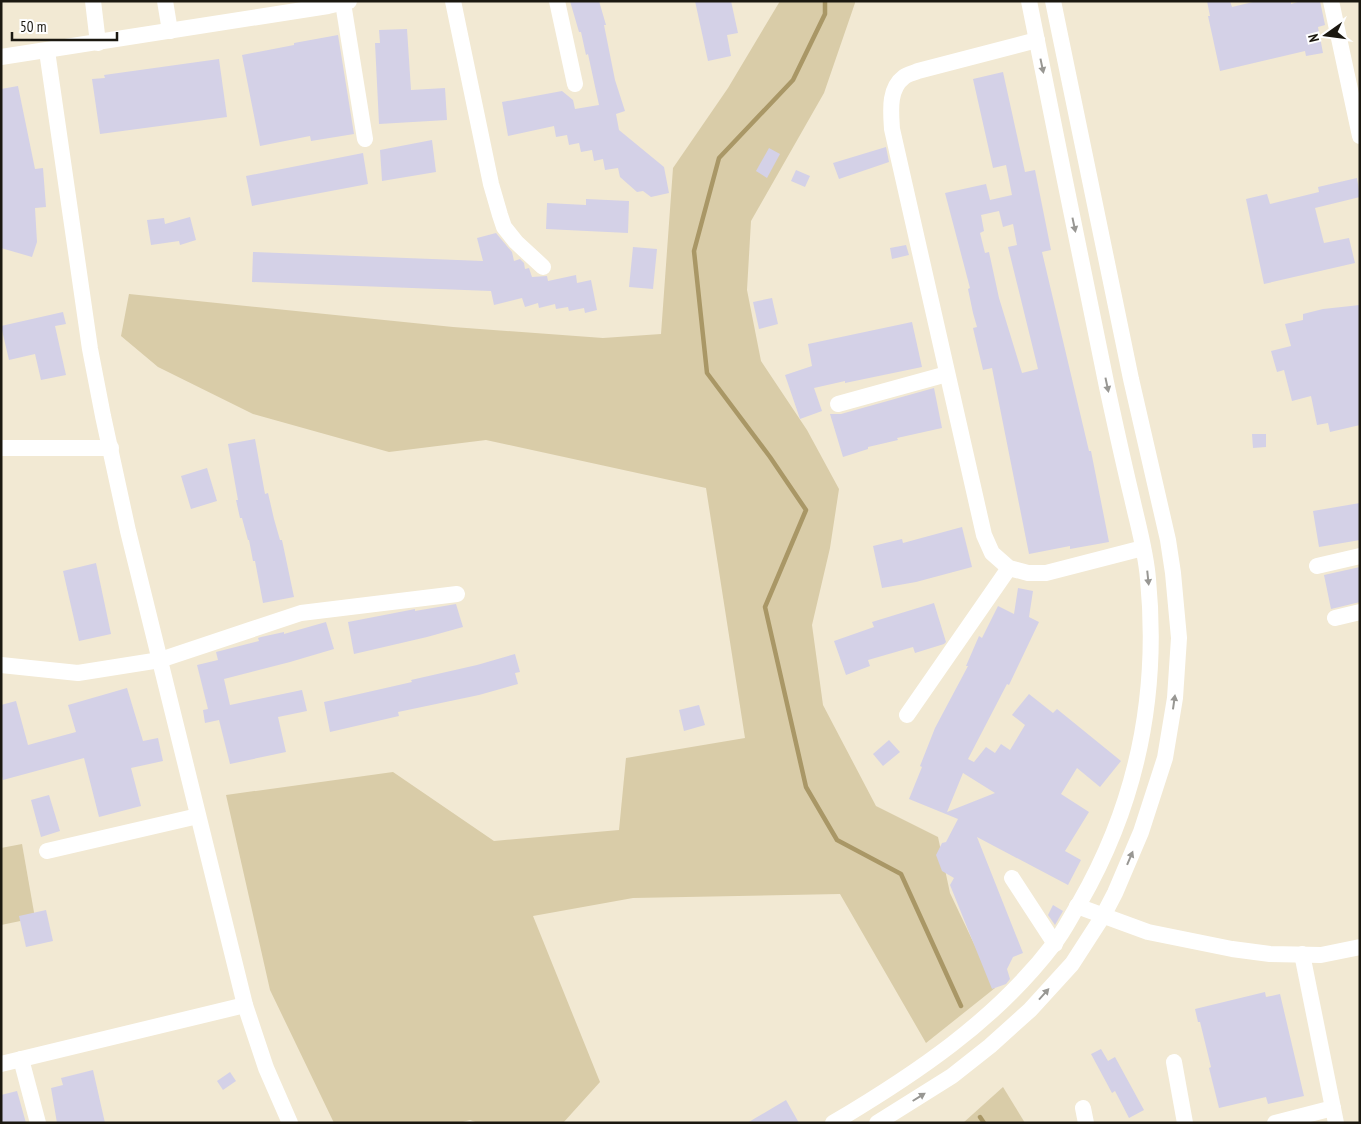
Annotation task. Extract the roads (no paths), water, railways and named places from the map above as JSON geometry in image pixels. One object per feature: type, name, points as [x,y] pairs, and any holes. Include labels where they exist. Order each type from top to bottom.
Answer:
[{"type":"street","points":[[93,1],[98,43]]},
{"type":"street","points":[[165,1],[170,31]]},
{"type":"street","points":[[453,1],[491,184],[504,227],[516,242],[543,268]]},
{"type":"street","points":[[557,1],[575,84]]},
{"type":"street","points":[[832,1123],[945,1050],[973,1028],[1014,990],[1055,944],[1092,881],[1118,824],[1140,754],[1149,698],[1152,640],[1148,576],[1028,1]]},
{"type":"street","points":[[877,1123],[952,1076],[990,1046],[1030,1010],[1072,964],[1103,916],[1141,832],[1165,758],[1175,698],[1179,638],[1168,540],[1132,379],[1053,1]]},
{"type":"street","points":[[1331,1],[1360,136]]},
{"type":"street","points":[[1,57],[98,43],[336,3],[365,139]]},
{"type":"street","points":[[1036,40],[918,71],[903,78],[895,89],[890,105],[892,129],[984,535],[992,552],[1009,568],[1028,573],[1046,573],[1143,548]]},
{"type":"street","points":[[47,51],[90,348],[128,531],[245,1005],[266,1068],[290,1123]]},
{"type":"street","points":[[838,404],[948,374]]},
{"type":"street","points":[[1,448],[111,448]]},
{"type":"street","points":[[1317,566],[1360,556]]},
{"type":"street","points":[[907,715],[1009,568]]},
{"type":"street","points":[[1,665],[78,672],[160,660],[301,613],[457,594]]},
{"type":"street","points":[[1335,618],[1360,612]]},
{"type":"street","points":[[47,850],[198,816]]},
{"type":"street","points":[[1012,878],[1055,944]]},
{"type":"street","points":[[1077,906],[1148,932],[1232,949],[1270,954],[1321,954],[1360,947]]},
{"type":"street","points":[[1275,1123],[1335,1116],[1302,954]]},
{"type":"street","points":[[1,1064],[245,1005]]},
{"type":"street","points":[[21,1059],[38,1123]]},
{"type":"street","points":[[1174,1062],[1185,1123]]},
{"type":"waterway","points":[[825,1],[825,14],[793,80],[719,158],[694,251],[707,373],[770,457],[806,510],[765,607],[806,787],[837,840],[901,874],[961,1006]]},
{"type":"waterway","points":[[980,1117],[984,1123]]}]
